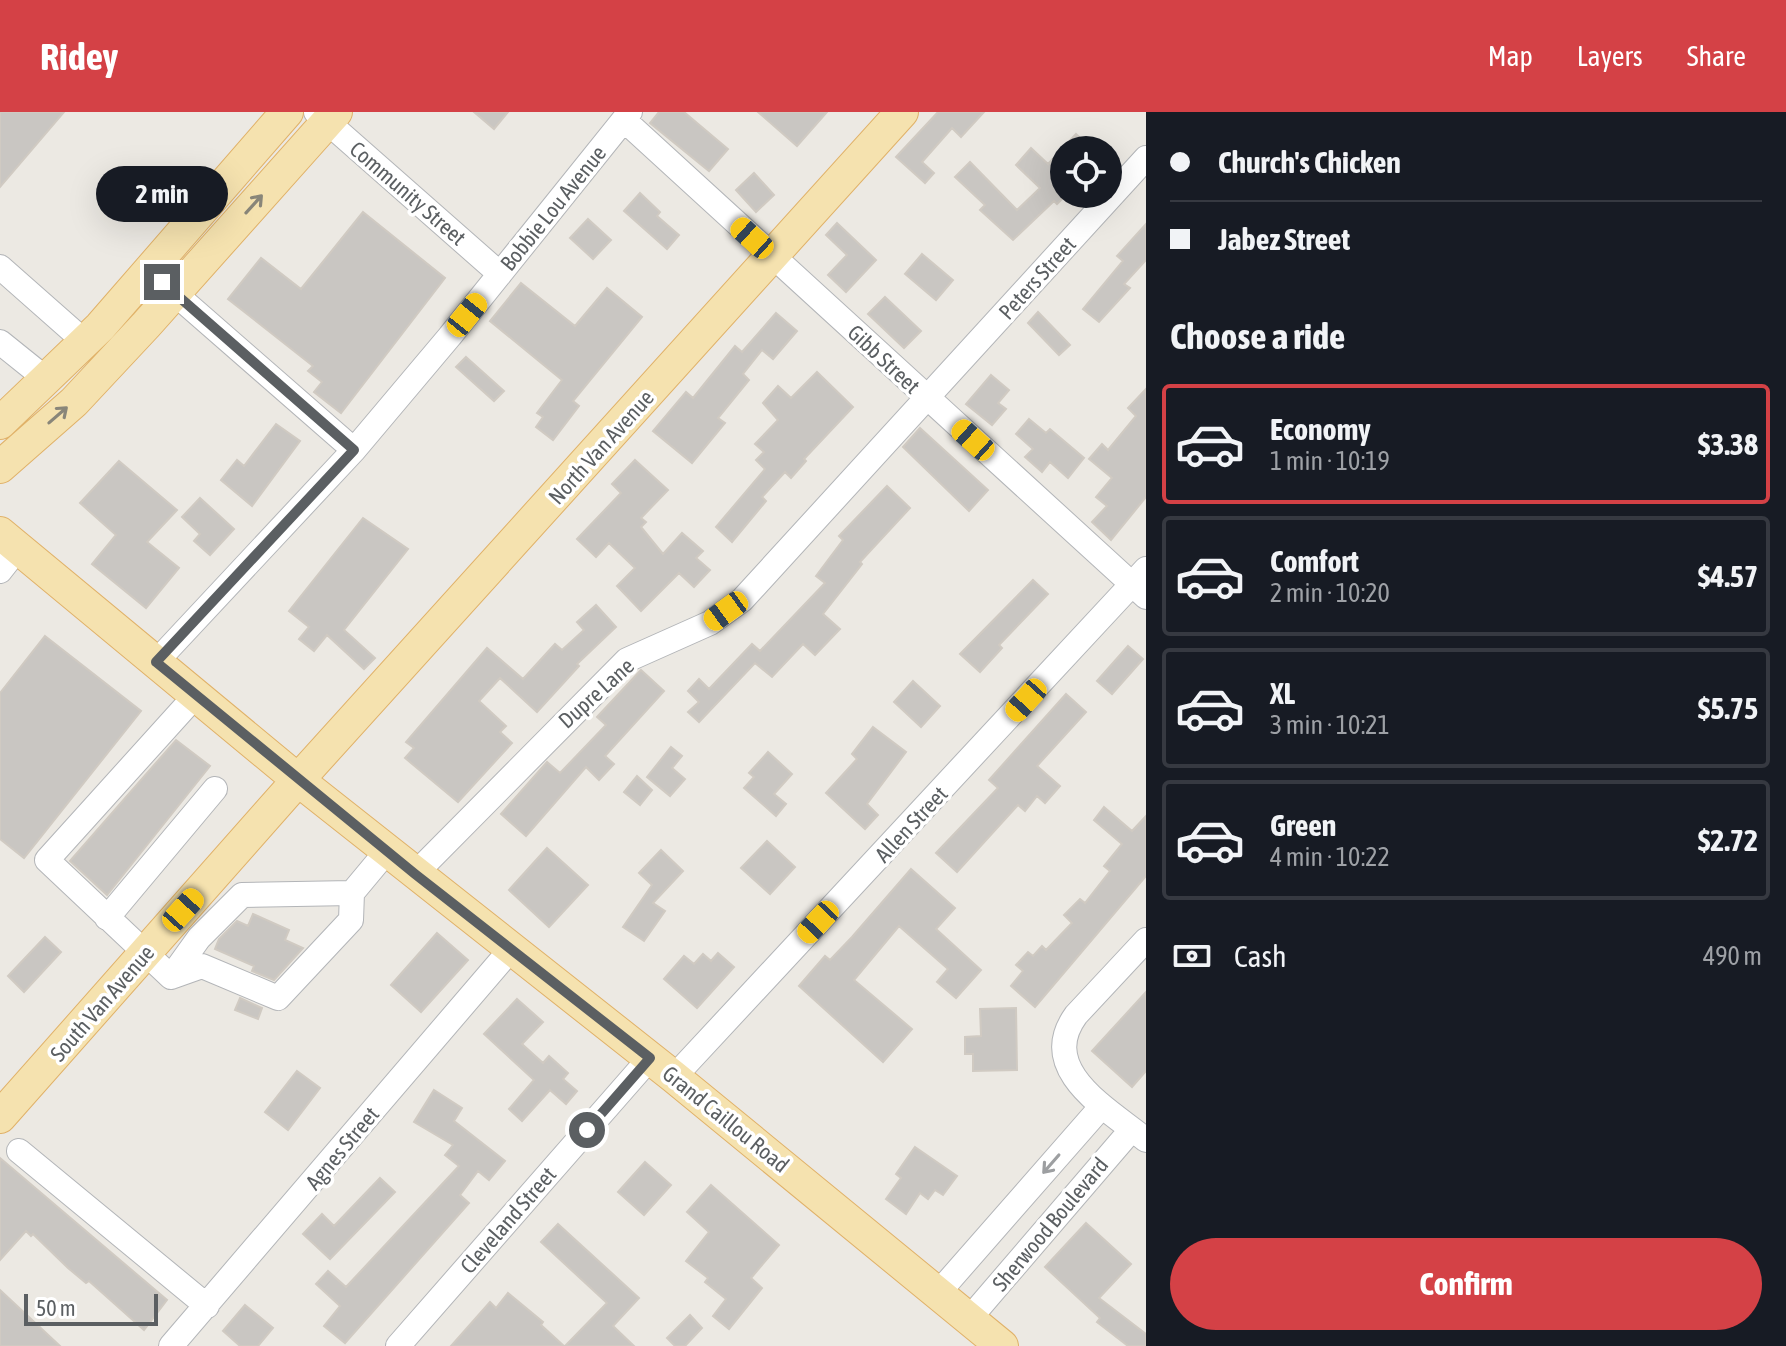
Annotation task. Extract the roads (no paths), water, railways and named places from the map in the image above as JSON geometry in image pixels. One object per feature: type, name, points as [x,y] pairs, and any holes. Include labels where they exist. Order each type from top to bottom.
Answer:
[{"type":"main road","points":[[0,423],[85,342],[287,112]]},
{"type":"main road","name":"North Van Avenue","points":[[298,780],[902,112]]},
{"type":"main road","points":[[0,467],[74,402],[176,292],[326,115]]},
{"type":"main road","name":"Grand Caillou Road","points":[[6,551],[156,662],[415,874],[662,1067],[1002,1346]]},
{"type":"main road","name":"South Van Avenue","points":[[0,1117],[298,780]]},
{"type":"street","name":"Community Street","points":[[326,115],[500,274]]},
{"type":"street","name":"Gibb Street","points":[[627,116],[927,399],[1141,583]]},
{"type":"street","name":"Bobbie Lou Avenue","points":[[156,662],[354,450],[627,116]]},
{"type":"street","name":"Peters Street","points":[[927,399],[1146,158]]},
{"type":"street","points":[[0,267],[85,342]]},
{"type":"street","points":[[149,271],[354,450]]},
{"type":"street","points":[[0,342],[46,379]]},
{"type":"street","name":"Dupre Lane","points":[[415,874],[627,660],[710,623],[742,600],[927,399]]},
{"type":"street","name":"Allen Street","points":[[662,1067],[1141,583]]},
{"type":"street","points":[[171,977],[47,860],[196,695]]},
{"type":"street","points":[[107,918],[215,789]]},
{"type":"street","points":[[171,977],[202,966],[278,998],[351,920],[352,893],[387,851]]},
{"type":"street","points":[[171,977],[199,938],[242,895],[352,893]]},
{"type":"street","points":[[1139,1134],[1102,1106],[1068,1070],[1063,1043],[1067,1028],[1076,1015],[1146,940]]},
{"type":"street","name":"Agnes Street","points":[[171,1346],[512,948]]},
{"type":"street","name":"Cleveland Street","points":[[398,1346],[662,1067]]},
{"type":"street","name":"Sherwood Boulevard","points":[[939,1292],[1102,1106]]},
{"type":"street","name":"Sherwood Boulevard","points":[[969,1319],[1139,1134]]},
{"type":"street","points":[[19,1151],[207,1306]]}]
